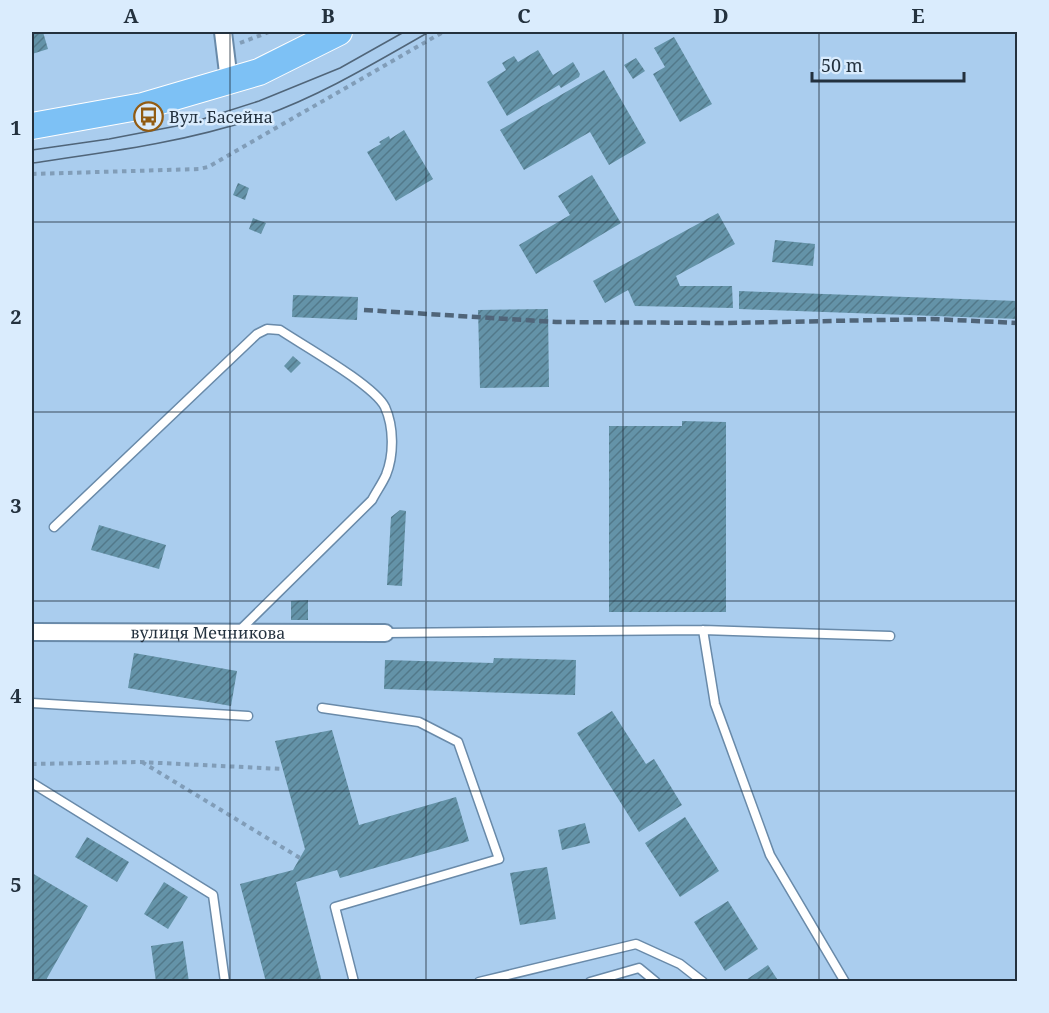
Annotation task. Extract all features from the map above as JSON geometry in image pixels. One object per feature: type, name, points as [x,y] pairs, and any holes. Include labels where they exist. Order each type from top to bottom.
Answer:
[{"type":"main road","points":[[32,126],[143,106],[259,72],[339,32]]},
{"type":"street","points":[[224,40],[229,81]]},
{"type":"street","name":"вулиця Мечникова","points":[[32,632],[385,633]]},
{"type":"lane","points":[[54,526],[257,334],[267,329],[280,330],[372,391],[384,407],[391,428],[391,452],[386,475],[372,500],[238,632]]},
{"type":"lane","points":[[704,630],[715,704],[770,855],[844,981]]},
{"type":"lane","points":[[385,633],[704,630],[890,636]]},
{"type":"lane","points":[[32,703],[248,716]]},
{"type":"lane","points":[[322,708],[419,722],[458,742],[499,859],[335,907],[354,981]]},
{"type":"lane","points":[[32,783],[213,896],[225,981]]},
{"type":"lane","points":[[479,981],[636,944],[680,964],[703,981]]},
{"type":"lane","points":[[590,981],[639,968],[656,981]]},
{"type":"path","points":[[224,40],[269,32]]},
{"type":"path","points":[[32,174],[200,169],[443,32]]},
{"type":"path","points":[[32,764],[140,762],[283,769]]},
{"type":"path","points":[[140,762],[300,858]]},
{"type":"building","points":[[32,32],[43,32],[48,49],[32,54]]},
{"type":"building","points":[[674,37],[712,104],[680,122],[653,74],[665,67],[654,48]]},
{"type":"building","points":[[538,50],[553,75],[573,62],[580,74],[579,77],[561,88],[559,85],[507,116],[487,82],[506,70],[502,63],[514,56],[518,62]]},
{"type":"building","points":[[636,58],[645,71],[633,79],[624,65]]},
{"type":"building","points":[[604,70],[646,143],[609,165],[590,132],[524,170],[500,130]]},
{"type":"building","points":[[404,130],[433,179],[396,201],[367,152],[389,136],[390,139]]},
{"type":"building","points":[[592,175],[621,223],[536,274],[519,245],[570,215],[558,196]]},
{"type":"building","points":[[238,183],[249,188],[245,200],[233,195]]},
{"type":"building","points":[[718,213],[735,244],[676,276],[680,286],[732,286],[733,308],[635,306],[628,290],[605,303],[593,281]]},
{"type":"building","points":[[253,218],[266,223],[261,234],[249,229]]},
{"type":"building","points":[[775,240],[815,244],[813,266],[772,262]]},
{"type":"building","points":[[739,291],[1018,301],[1018,319],[739,309]]},
{"type":"building","points":[[293,295],[358,297],[357,320],[292,317]]},
{"type":"building","points":[[548,309],[549,387],[480,388],[478,310]]},
{"type":"building","points":[[293,356],[301,363],[291,373],[284,366]]},
{"type":"building","points":[[682,421],[726,422],[726,612],[609,612],[609,426],[682,426]]},
{"type":"building","points":[[400,510],[406,511],[402,586],[387,585],[391,517]]},
{"type":"building","points":[[99,525],[166,545],[159,569],[91,550]]},
{"type":"building","points":[[308,600],[308,620],[291,620],[291,601]]},
{"type":"building","points":[[134,653],[237,671],[231,706],[128,688]]},
{"type":"building","points":[[494,658],[576,660],[575,695],[384,689],[385,660],[493,663]]},
{"type":"building","points":[[612,711],[646,764],[654,759],[682,805],[639,832],[577,733]]},
{"type":"building","points":[[332,730],[359,825],[456,797],[469,841],[340,878],[337,870],[296,882],[322,982],[266,982],[240,884],[293,870],[305,849],[275,741]]},
{"type":"building","points":[[685,817],[719,871],[680,897],[645,843]]},
{"type":"building","points":[[585,823],[590,843],[562,850],[558,830]]},
{"type":"building","points":[[87,837],[129,862],[117,882],[75,857]]},
{"type":"building","points":[[547,867],[556,919],[520,925],[510,873]]},
{"type":"building","points":[[32,873],[88,906],[46,980],[49,982],[32,982]]},
{"type":"building","points":[[164,882],[188,897],[168,929],[144,914]]},
{"type":"building","points":[[728,901],[758,949],[725,971],[694,922]]},
{"type":"building","points":[[183,941],[189,982],[156,982],[151,946]]},
{"type":"building","points":[[768,965],[779,982],[743,982]]},
{"type":"tram line","points":[[32,150],[109,139],[187,124],[259,101],[340,68],[404,32]]},
{"type":"tram line","points":[[32,163],[177,139],[263,116],[327,88],[429,32]]},
{"type":"railway","points":[[364,310],[556,322],[726,323],[933,319],[1018,323]]},
{"type":"place","name":"Вул. Басейна","points":[[148,117]]}]
